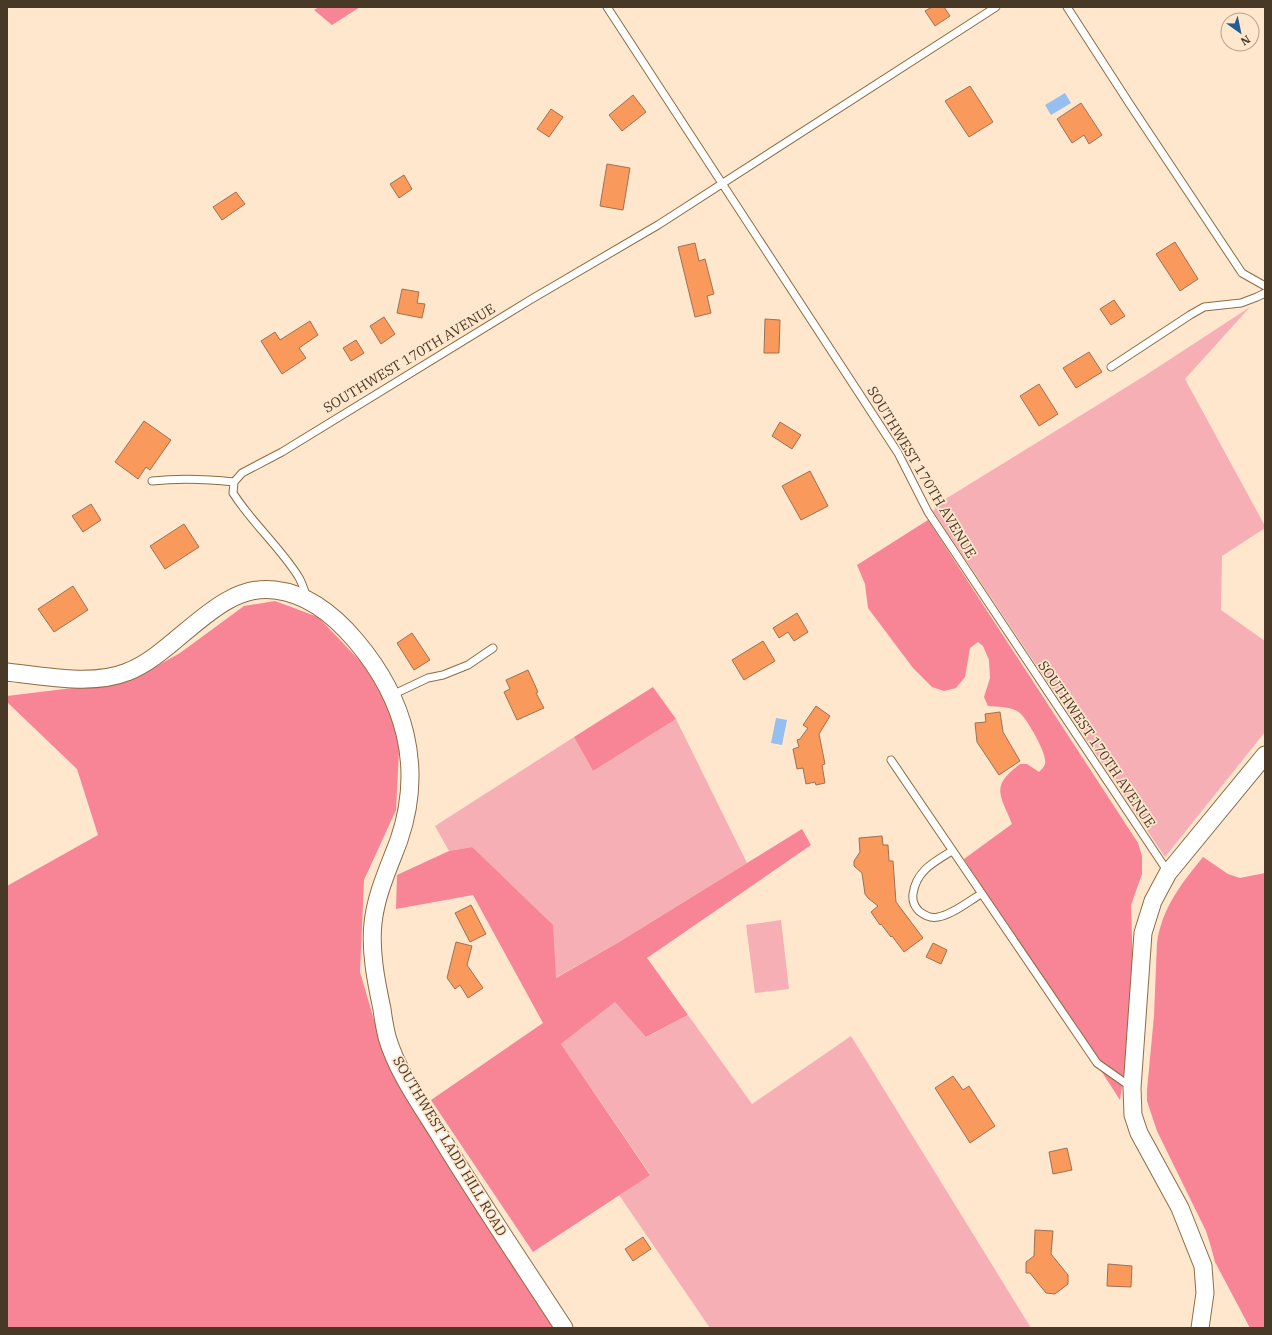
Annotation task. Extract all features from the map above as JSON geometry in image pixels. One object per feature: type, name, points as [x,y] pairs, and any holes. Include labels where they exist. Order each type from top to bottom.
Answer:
[{"type":"street","name":"SOUTHWEST LADD HILL ROAD","points":[[7,672],[74,678],[102,678],[117,676],[135,669],[150,660],[216,608],[244,593],[255,590],[274,589],[308,600],[324,609],[343,626],[372,662],[392,695],[401,716],[409,757],[409,797],[405,819],[379,896],[373,924],[375,969],[387,1035],[393,1054],[428,1115],[482,1203],[564,1328]]},
{"type":"street","points":[[1200,1328],[1205,1293],[1203,1266],[1180,1208],[1139,1133],[1133,1115],[1132,1088],[1143,933],[1153,901],[1168,873],[1263,762]]},
{"type":"lane","name":"SOUTHWEST 170TH AVENUE","points":[[607,7],[898,453],[928,512],[1168,873]]},
{"type":"lane","points":[[722,184],[996,7]]},
{"type":"lane","points":[[1067,7],[1242,273],[1265,286]]},
{"type":"lane","name":"SOUTHWEST 170TH AVENUE","points":[[234,482],[242,473],[282,452],[530,300],[658,225],[722,184]]},
{"type":"lane","points":[[1111,367],[1190,315],[1204,308],[1241,303],[1257,298],[1265,293]]},
{"type":"lane","points":[[152,481],[172,479],[234,482],[233,493],[242,509],[282,552],[300,578],[308,600]]},
{"type":"lane","points":[[392,695],[428,678],[443,675],[468,665],[493,648]]},
{"type":"lane","points":[[891,760],[1097,1063],[1132,1088]]},
{"type":"lane","points":[[952,851],[933,863],[923,872],[914,885],[912,900],[917,910],[925,916],[936,918],[946,915],[981,894]]},
{"type":"shaded area","points":[[319,7],[360,7],[332,25],[314,10]]},
{"type":"shaded area","points":[[1250,307],[1185,379],[1265,526],[1265,528],[1222,556],[1221,610],[1265,641],[1265,732],[1165,857],[933,511],[939,503],[1146,375]]},
{"type":"shaded area","points":[[928,520],[1138,843],[1142,856],[1142,874],[1131,905],[1133,971],[1125,1066],[1120,1100],[964,859],[1012,824],[1001,798],[1001,785],[1004,779],[1020,764],[1027,764],[1039,772],[1043,767],[1045,764],[1044,753],[1037,738],[1018,711],[1005,707],[988,706],[984,697],[990,678],[989,660],[983,646],[978,642],[970,648],[965,677],[956,688],[944,691],[932,687],[913,668],[868,608],[865,584],[857,565]]},
{"type":"shaded area","points":[[275,601],[318,617],[365,666],[391,704],[399,750],[396,810],[364,880],[360,972],[386,1061],[554,1328],[7,1328],[7,886],[98,835],[77,769],[7,702],[7,696],[130,681],[180,653],[244,606]]},
{"type":"shaded area","points":[[653,687],[676,719],[593,771],[574,737]]},
{"type":"shaded area","points":[[676,719],[747,863],[619,942],[555,978],[472,847],[449,851],[435,826],[574,737],[593,771]]},
{"type":"shaded area","points":[[802,829],[811,845],[647,958],[688,1015],[646,1037],[615,1002],[561,1044],[650,1175],[533,1252],[431,1100],[543,1023],[473,895],[396,909],[397,875],[449,851],[472,847],[553,925],[556,978],[619,942]]},
{"type":"shaded area","points":[[1203,857],[1228,874],[1240,878],[1265,873],[1265,1328],[1250,1328],[1215,1262],[1206,1231],[1157,1131],[1147,1101],[1154,1016],[1157,943],[1163,919],[1168,908],[1180,887]]},
{"type":"shaded area","points":[[781,920],[789,989],[755,993],[746,925]]},
{"type":"shaded area","points":[[615,1002],[647,1037],[688,1015],[752,1104],[851,1036],[1031,1328],[710,1328],[619,1195],[650,1174],[561,1044]]},
{"type":"water","points":[[1065,93],[1071,103],[1051,115],[1045,105]]},
{"type":"water","points":[[776,718],[787,720],[782,745],[771,743]]},
{"type":"building","points":[[932,7],[944,7],[950,16],[935,26],[925,11]]},
{"type":"building","points":[[970,86],[993,122],[969,137],[945,101]]},
{"type":"building","points":[[633,95],[646,112],[622,131],[609,115]]},
{"type":"building","points":[[1081,103],[1102,135],[1089,144],[1084,135],[1072,143],[1057,119]]},
{"type":"building","points":[[551,109],[563,117],[549,137],[537,129]]},
{"type":"building","points":[[607,164],[630,168],[623,210],[600,206]]},
{"type":"building","points":[[404,175],[412,189],[399,198],[390,184]]},
{"type":"building","points":[[236,192],[245,204],[222,220],[213,207]]},
{"type":"building","points":[[1175,242],[1198,279],[1180,291],[1156,254]]},
{"type":"building","points":[[695,243],[699,261],[705,259],[714,294],[707,296],[711,313],[695,317],[678,247]]},
{"type":"building","points":[[402,289],[419,292],[417,303],[425,304],[422,318],[397,313]]},
{"type":"building","points":[[1114,300],[1125,316],[1111,325],[1100,309]]},
{"type":"building","points":[[384,317],[395,334],[381,344],[370,326]]},
{"type":"building","points":[[765,319],[780,320],[779,353],[764,353]]},
{"type":"building","points":[[310,321],[318,335],[299,348],[306,358],[282,374],[261,341],[275,332],[280,340]]},
{"type":"building","points":[[356,340],[364,353],[351,361],[343,348]]},
{"type":"building","points":[[1089,352],[1102,372],[1076,388],[1063,368]]},
{"type":"building","points":[[1039,384],[1058,414],[1039,426],[1020,396]]},
{"type":"building","points":[[144,421],[171,440],[150,470],[146,467],[138,479],[115,462]]},
{"type":"building","points":[[780,422],[801,435],[792,449],[772,436]]},
{"type":"building","points":[[810,471],[828,506],[801,520],[782,486]]},
{"type":"building","points":[[91,504],[101,520],[83,532],[72,516]]},
{"type":"building","points":[[184,524],[199,547],[165,569],[150,546]]},
{"type":"building","points":[[73,586],[88,610],[54,632],[38,609]]},
{"type":"building","points":[[797,613],[808,632],[794,641],[788,632],[779,638],[773,628]]},
{"type":"building","points":[[412,633],[430,660],[414,670],[397,643]]},
{"type":"building","points":[[763,641],[775,661],[744,680],[732,660]]},
{"type":"building","points":[[528,670],[538,692],[536,693],[544,708],[517,720],[504,692],[510,689],[506,680]]},
{"type":"building","points":[[816,706],[830,716],[819,734],[825,764],[822,765],[825,783],[816,785],[815,782],[806,784],[803,768],[797,769],[793,749],[799,747],[797,740],[800,739],[808,728],[803,725]]},
{"type":"building","points":[[1000,712],[1003,732],[1020,761],[999,775],[977,742],[975,723],[986,722],[985,714]]},
{"type":"building","points":[[882,836],[883,845],[888,845],[889,861],[893,861],[896,902],[923,938],[904,952],[892,936],[891,937],[881,924],[880,925],[871,912],[878,906],[865,894],[862,873],[854,866],[854,861],[860,852],[859,838]]},
{"type":"building","points":[[471,905],[486,934],[470,942],[455,913]]},
{"type":"building","points":[[456,942],[472,946],[467,965],[483,988],[468,998],[460,985],[455,989],[447,978]]},
{"type":"building","points":[[933,943],[947,950],[941,964],[926,957]]},
{"type":"building","points":[[953,1076],[963,1090],[969,1086],[995,1126],[970,1143],[935,1088]]},
{"type":"building","points":[[1067,1148],[1072,1170],[1053,1174],[1049,1152]]},
{"type":"building","points":[[1035,1230],[1053,1231],[1051,1254],[1068,1275],[1068,1284],[1055,1294],[1046,1293],[1030,1273],[1026,1273],[1026,1262],[1034,1256]]},
{"type":"building","points":[[643,1237],[651,1249],[633,1261],[625,1249]]},
{"type":"building","points":[[1108,1264],[1132,1266],[1131,1287],[1107,1286]]}]
